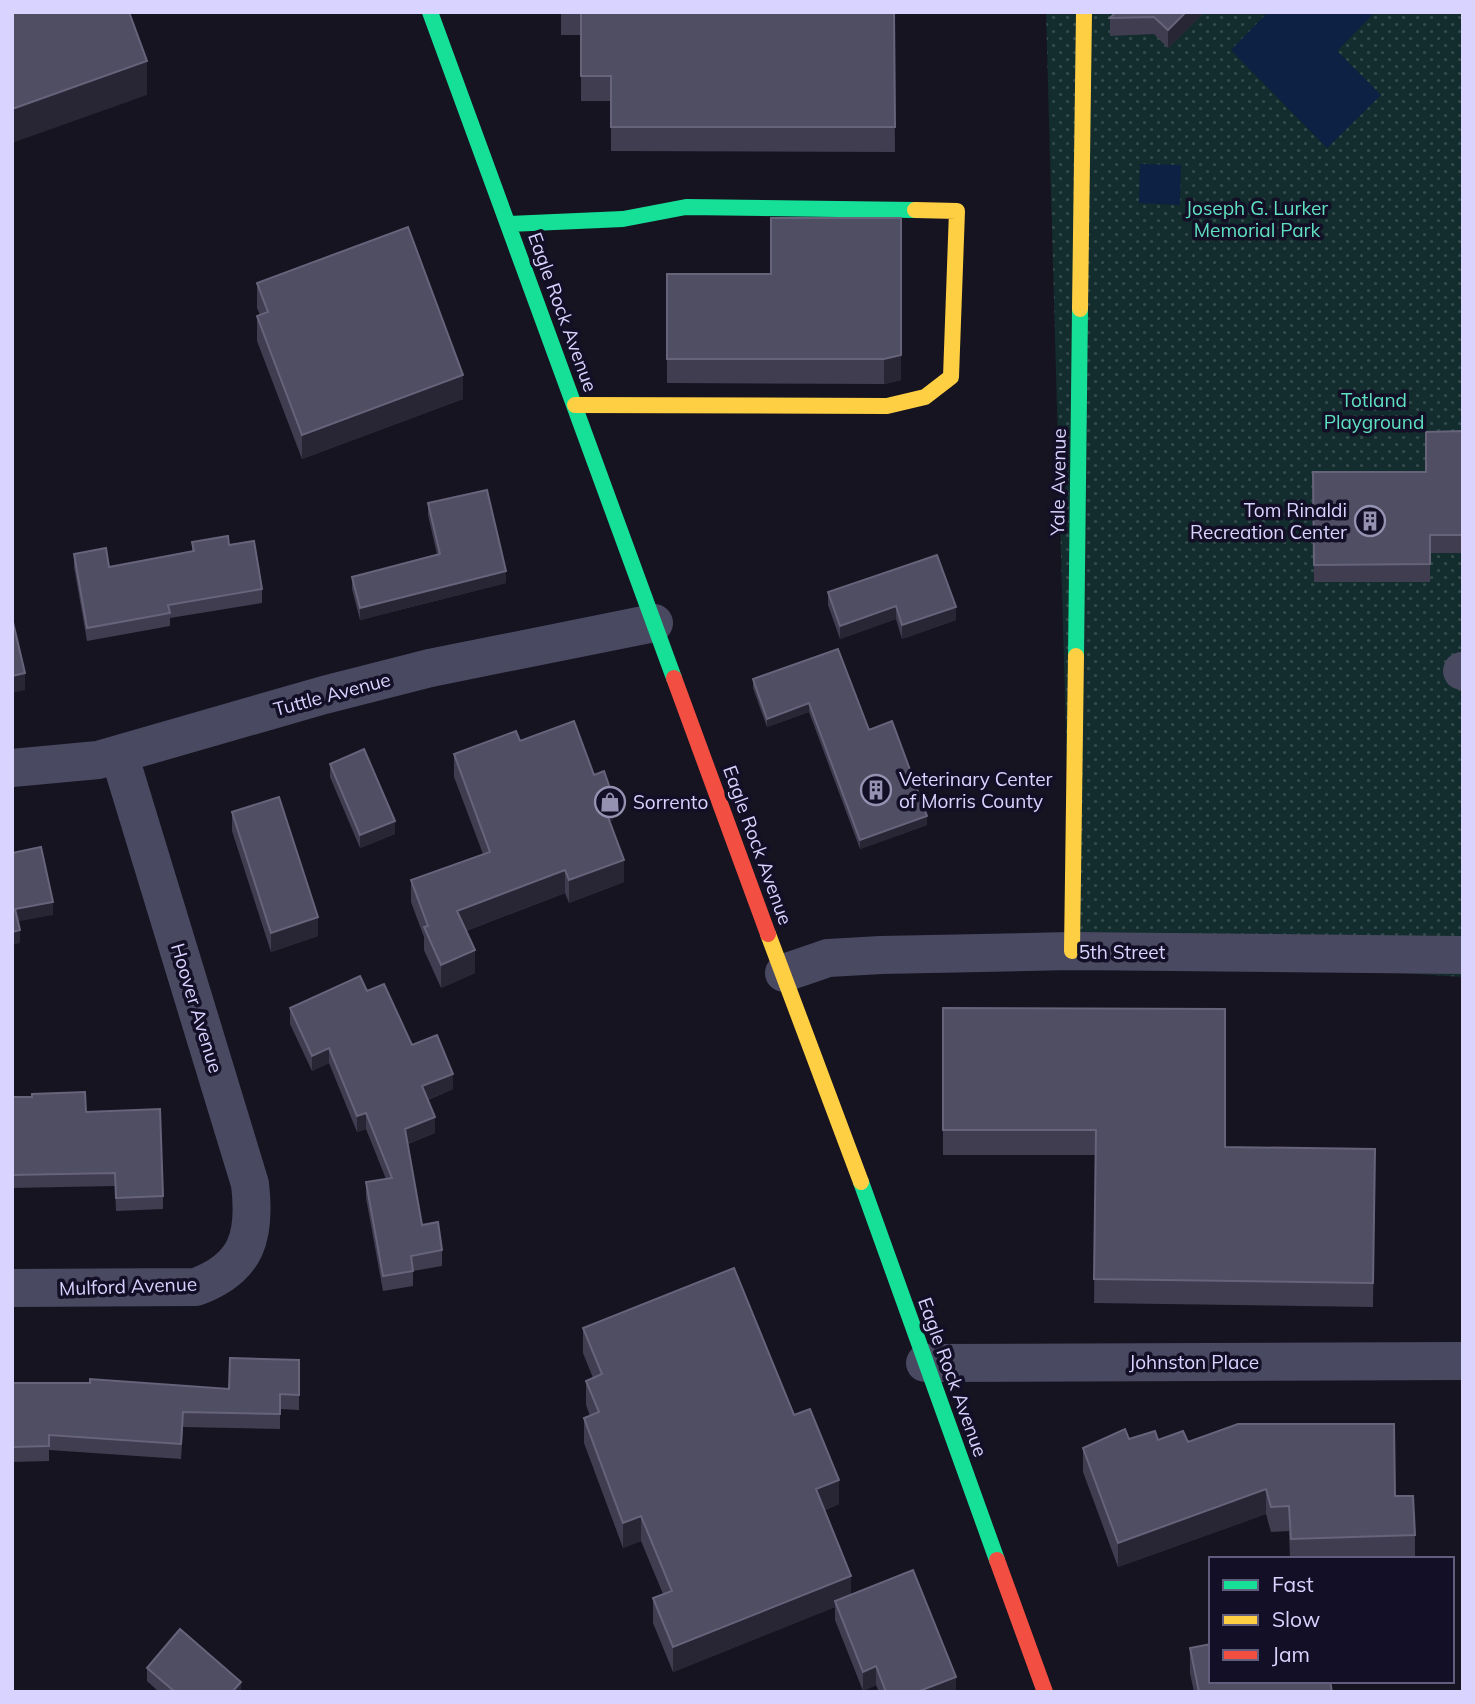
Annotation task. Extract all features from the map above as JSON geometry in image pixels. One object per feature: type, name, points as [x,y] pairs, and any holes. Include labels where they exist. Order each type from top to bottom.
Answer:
[{"type":"street","name":"Eagle Rock Avenue","points":[[430,12],[1045,1692]]},
{"type":"street","name":"Yale Avenue","points":[[1072,951],[1084,12]]},
{"type":"street","points":[[509,224],[623,219],[686,207],[957,211],[951,377],[925,397],[887,406],[575,405]]},
{"type":"street","name":"Tuttle Avenue","points":[[12,768],[98,760],[324,695],[430,668],[654,623]]},
{"type":"street","name":"Hoover Avenue","points":[[119,754],[250,1184],[254,1216],[248,1241],[237,1262]]},
{"type":"street","name":"5th Street","points":[[784,973],[828,958],[841,957],[1072,951],[1463,954]]},
{"type":"street","name":"Mulford Avenue","points":[[12,1288],[196,1287],[219,1279],[237,1262]]},
{"type":"street","name":"Johnston Place","points":[[925,1363],[1463,1362]]},
{"type":"green space","name":"Joseph G. Lurker Memorial Park","points":[[1046,12],[1463,12],[1463,977],[1072,951]]},
{"type":"water","points":[[1268,12],[1375,12],[1337,51],[1381,95],[1327,148],[1231,50]]},
{"type":"water","points":[[1140,164],[1181,165],[1180,205],[1139,203]]},
{"type":"building","points":[[12,12],[129,12],[147,61],[12,109]]},
{"type":"building","points":[[581,12],[894,12],[895,127],[611,127],[611,76],[581,76]]},
{"type":"building","points":[[1116,12],[1186,12],[1168,30],[1154,17],[1110,18]]},
{"type":"building","points":[[771,218],[901,218],[901,355],[884,359],[667,359],[667,274],[771,274]]},
{"type":"building","points":[[408,227],[463,375],[302,435],[257,316],[268,312],[257,283]]},
{"type":"building","points":[[1463,431],[1463,535],[1430,535],[1430,564],[1314,565],[1313,472],[1426,472],[1426,432]]},
{"type":"building","points":[[487,490],[506,571],[360,608],[352,577],[440,554],[428,503]]},
{"type":"building","points":[[228,536],[229,545],[254,541],[262,589],[168,605],[170,613],[87,628],[74,554],[106,548],[109,567],[194,551],[192,542]]},
{"type":"building","points":[[937,555],[956,607],[902,625],[896,606],[840,626],[828,592]]},
{"type":"building","points":[[12,618],[25,673],[12,676]]},
{"type":"building","points":[[838,649],[869,730],[892,721],[927,816],[860,840],[809,703],[767,719],[753,679]]},
{"type":"building","points":[[574,721],[594,775],[604,771],[613,797],[602,801],[624,860],[569,880],[565,870],[457,911],[475,950],[441,965],[424,927],[428,926],[411,880],[490,852],[454,754],[516,731],[520,741]]},
{"type":"building","points":[[364,749],[395,821],[360,835],[330,764]]},
{"type":"building","points":[[279,797],[318,917],[271,933],[232,812]]},
{"type":"building","points":[[41,847],[53,902],[15,909],[20,930],[12,932],[12,853]]},
{"type":"building","points":[[360,976],[367,991],[384,984],[412,1045],[437,1035],[453,1074],[422,1086],[435,1117],[405,1129],[422,1225],[438,1222],[442,1250],[411,1256],[413,1271],[383,1276],[366,1182],[392,1178],[366,1113],[357,1116],[329,1048],[312,1056],[290,1008]]},
{"type":"building","points":[[943,1008],[1225,1009],[1225,1147],[1375,1149],[1373,1283],[1094,1279],[1096,1130],[943,1130]]},
{"type":"building","points":[[85,1092],[86,1112],[160,1109],[163,1196],[116,1198],[115,1173],[12,1175],[12,1097]]},
{"type":"building","points":[[734,1268],[794,1415],[810,1409],[839,1480],[816,1489],[851,1576],[673,1647],[653,1598],[672,1591],[641,1516],[623,1523],[584,1418],[599,1412],[586,1381],[602,1374],[583,1328]]},
{"type":"building","points":[[230,1358],[299,1360],[299,1395],[280,1394],[280,1414],[183,1412],[181,1444],[49,1435],[49,1446],[12,1447],[12,1383],[90,1383],[90,1379],[229,1389]]},
{"type":"building","points":[[1238,1424],[1394,1424],[1395,1496],[1413,1496],[1415,1535],[1291,1539],[1289,1506],[1271,1507],[1266,1489],[1118,1543],[1083,1448],[1125,1429],[1129,1439],[1155,1431],[1158,1440],[1183,1431],[1188,1442]]},
{"type":"building","points":[[913,1570],[956,1677],[917,1692],[886,1692],[876,1666],[863,1672],[835,1601]]},
{"type":"building","points":[[180,1629],[241,1682],[232,1692],[175,1692],[147,1668]]},
{"type":"building","points":[[1209,1644],[1209,1683],[1330,1683],[1332,1692],[1199,1692],[1190,1648]]},
{"type":"traffic: fast","points":[[430,12],[674,678]]},
{"type":"traffic: fast","points":[[509,224],[623,219],[686,207],[915,210]]},
{"type":"traffic: fast","points":[[1076,656],[1080,309]]},
{"type":"traffic: fast","points":[[861,1182],[997,1560]]},
{"type":"traffic: slow","points":[[1080,309],[1084,12]]},
{"type":"traffic: slow","points":[[575,405],[887,406],[925,397],[951,377],[957,211],[915,210]]},
{"type":"traffic: slow","points":[[1072,951],[1076,656]]},
{"type":"traffic: slow","points":[[768,934],[861,1182]]},
{"type":"traffic: jam","points":[[674,678],[768,934]]},
{"type":"traffic: jam","points":[[997,1560],[1045,1692]]},
{"type":"place","name":"Tom Rinaldi Recreation Center","points":[[1370,521]]},
{"type":"place","name":"Veterinary Center of Morris County","points":[[876,790]]},
{"type":"place","name":"Sorrento","points":[[610,802]]},
{"type":"park label","name":"Totland Playground","points":[[1374,411]]}]
